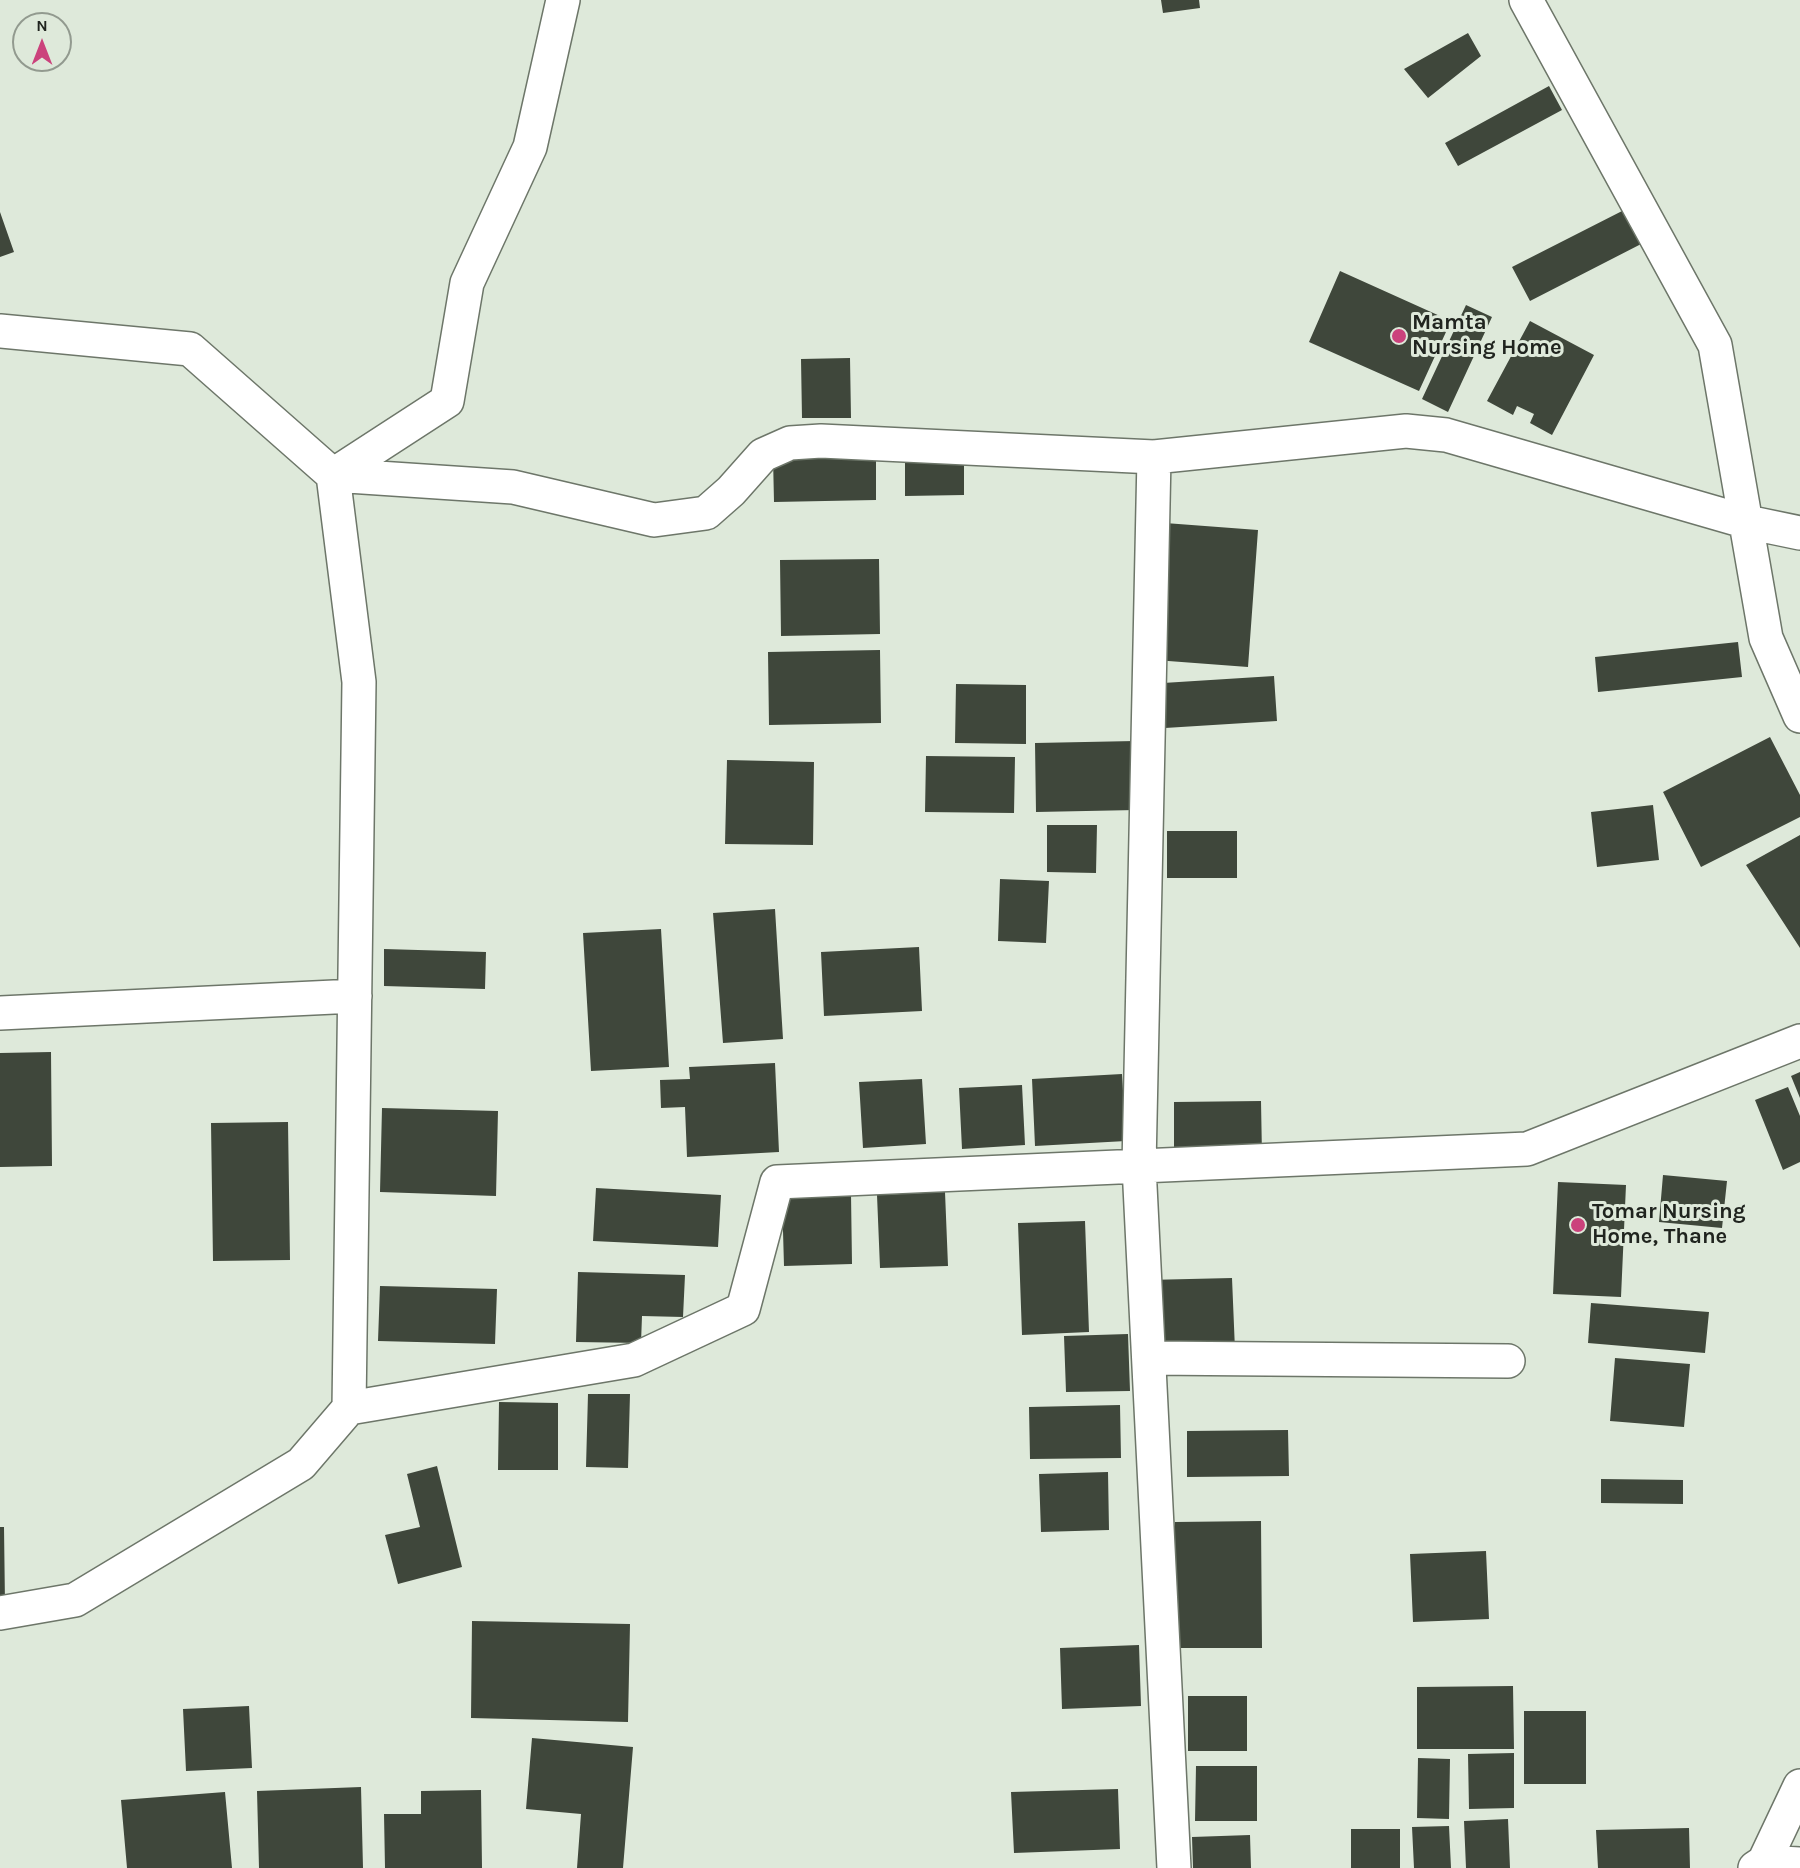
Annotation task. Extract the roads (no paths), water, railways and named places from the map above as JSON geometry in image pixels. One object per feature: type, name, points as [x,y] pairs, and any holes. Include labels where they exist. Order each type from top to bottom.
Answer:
[{"type":"street","points":[[333,475],[447,401],[467,283],[530,147],[563,0]]},
{"type":"street","points":[[1526,0],[1715,345],[1766,638],[1800,716]]},
{"type":"street","points":[[0,331],[190,349],[333,475],[513,487],[654,520],[706,513],[731,491],[763,455],[790,443],[833,441],[1154,457],[1406,431],[1446,435],[1747,522],[1800,533]]},
{"type":"street","points":[[1154,457],[1139,1166],[1174,1868]]},
{"type":"street","points":[[0,1613],[75,1600],[301,1464],[349,1408],[359,682],[333,475]]},
{"type":"street","points":[[0,1013],[355,996]]},
{"type":"street","points":[[349,1408],[634,1360],[743,1309],[777,1182],[1527,1149],[1800,1041]]},
{"type":"street","points":[[1149,1358],[1508,1361]]},
{"type":"street","points":[[1800,1786],[1759,1865],[1800,1864]]},
{"type":"place","name":"Mamta Nursing Home","points":[[1399,336]]},
{"type":"place","name":"Tomar Nursing Home, Thane","points":[[1578,1225]]}]
